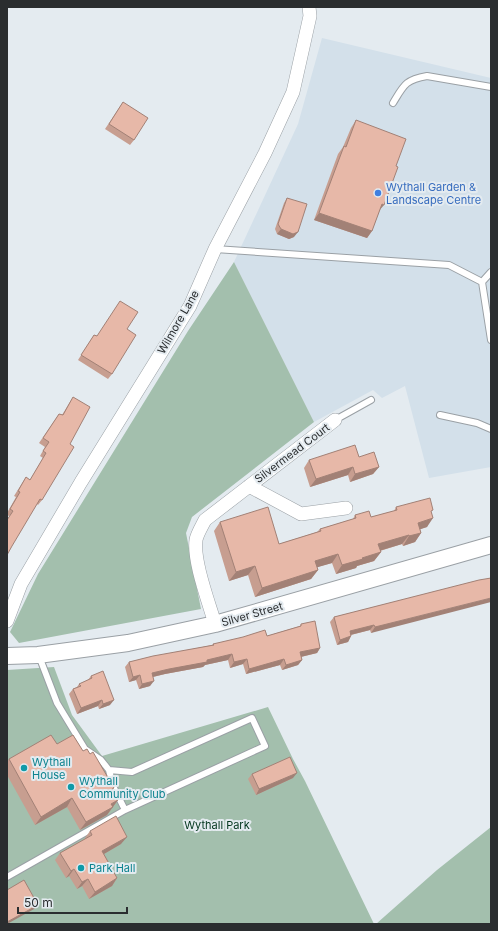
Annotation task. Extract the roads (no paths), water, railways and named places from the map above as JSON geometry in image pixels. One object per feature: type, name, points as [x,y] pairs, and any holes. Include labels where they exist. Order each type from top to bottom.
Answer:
[{"type":"street","name":"Wilmore Lane","points":[[7,621],[21,584],[81,482],[190,306],[216,249],[265,153],[293,92],[310,16],[309,7]]},
{"type":"street","name":"Silvermead Court","points":[[215,624],[201,578],[197,555],[196,539],[205,520],[335,420]]},
{"type":"street","name":"Silvermead Court","points":[[249,486],[301,514],[346,508]]},
{"type":"street","name":"Silver Street","points":[[7,656],[38,655],[128,643],[215,624],[491,545]]},
{"type":"lane","points":[[393,103],[405,84],[427,76],[491,87]]},
{"type":"lane","points":[[216,249],[449,265],[482,282]]},
{"type":"lane","points":[[482,282],[491,272]]},
{"type":"lane","points":[[482,282],[491,340]]},
{"type":"lane","points":[[335,420],[370,400]]},
{"type":"lane","points":[[440,414],[477,423],[491,429]]},
{"type":"lane","points":[[38,655],[57,703],[84,750],[101,760],[109,770],[113,786],[125,810]]},
{"type":"lane","points":[[7,877],[125,810],[265,746],[252,718],[132,772],[109,770]]},
{"type":"place","name":"Wythall Garden & Landscape Centre","points":[[378,193]]},
{"type":"place","name":"Wythall House","points":[[24,768]]},
{"type":"place","name":"Wythall Community Club","points":[[71,787]]},
{"type":"place","name":"Park Hall","points":[[81,868]]},
{"type":"park label","name":"Wythall Park","points":[[217,825]]}]
